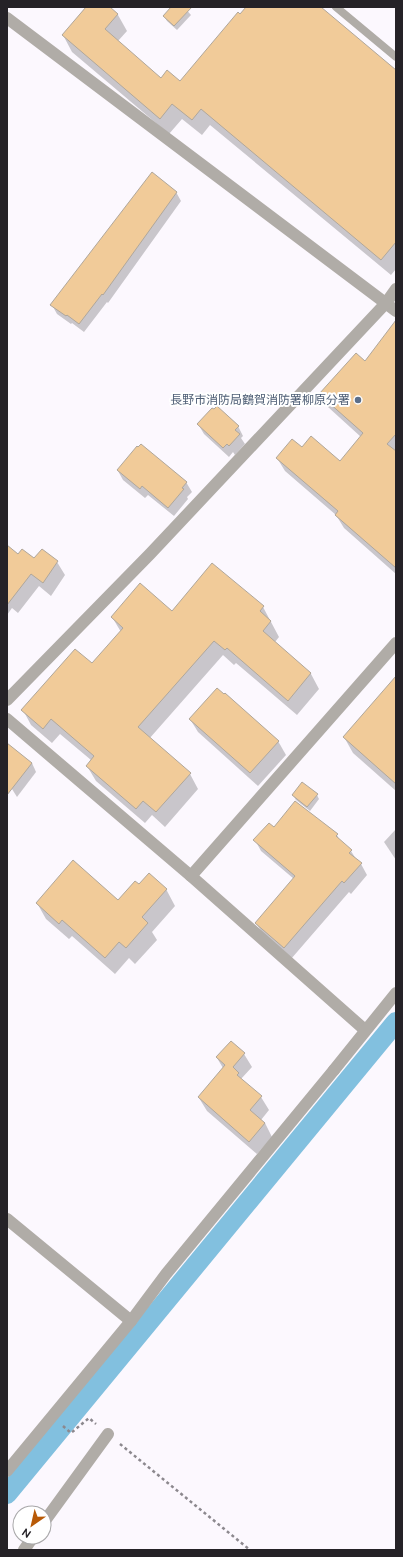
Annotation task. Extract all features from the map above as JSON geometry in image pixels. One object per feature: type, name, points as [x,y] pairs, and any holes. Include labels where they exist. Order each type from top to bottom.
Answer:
[{"type":"street","points":[[7,18],[396,311]]},
{"type":"street","points":[[7,700],[150,554],[386,303],[396,289]]},
{"type":"street","points":[[191,876],[396,643]]},
{"type":"street","points":[[7,719],[191,876],[365,1030]]},
{"type":"street","points":[[7,1471],[131,1321],[166,1274],[396,993]]},
{"type":"street","points":[[7,1219],[131,1321]]},
{"type":"street","points":[[52,1511],[108,1434]]},
{"type":"lane","points":[[336,7],[396,57]]},
{"type":"path","points":[[71,1433],[89,1418],[250,1550]]},
{"type":"building","points":[[86,7],[110,7],[118,14],[105,29],[161,78],[167,70],[180,81],[238,12],[240,14],[246,7],[321,7],[396,70],[396,242],[381,260],[201,109],[192,120],[172,104],[160,119],[62,35]]},
{"type":"building","points":[[171,7],[192,7],[174,26],[163,16]]},
{"type":"building","points":[[152,172],[177,192],[103,295],[102,294],[79,324],[50,305]]},
{"type":"building","points":[[396,320],[396,434],[387,444],[396,451],[396,568],[335,515],[338,511],[276,458],[292,439],[302,447],[311,436],[340,461],[363,433],[319,394],[356,353],[365,361]]},
{"type":"building","points":[[217,406],[239,426],[235,430],[240,434],[229,446],[227,444],[223,448],[197,424],[212,408],[214,409]]},
{"type":"building","points":[[141,444],[187,482],[182,488],[184,489],[168,508],[142,486],[140,489],[117,470],[137,446],[138,447]]},
{"type":"building","points":[[7,545],[18,554],[22,549],[34,558],[42,549],[58,561],[43,583],[31,574],[7,605]]},
{"type":"building","points":[[212,563],[264,606],[260,611],[271,621],[263,631],[311,673],[288,701],[227,648],[225,650],[214,641],[138,727],[191,773],[156,812],[143,801],[136,809],[86,766],[94,756],[51,719],[43,729],[21,710],[75,649],[92,663],[123,628],[111,617],[140,583],[172,611]]},
{"type":"building","points":[[396,676],[396,784],[343,737]]},
{"type":"building","points":[[217,688],[224,694],[225,693],[279,741],[250,773],[189,719]]},
{"type":"building","points":[[7,743],[32,763],[7,795]]},
{"type":"building","points":[[302,782],[318,794],[307,807],[292,795]]},
{"type":"building","points":[[295,801],[338,834],[336,836],[352,850],[349,853],[362,863],[344,883],[342,881],[284,948],[255,923],[295,876],[253,840],[269,823],[274,827]]},
{"type":"building","points":[[73,860],[118,900],[135,881],[139,884],[149,873],[167,889],[142,917],[148,923],[126,948],[119,942],[105,958],[62,920],[59,924],[36,903]]},
{"type":"building","points":[[231,1041],[245,1053],[233,1067],[239,1073],[237,1075],[262,1096],[250,1110],[265,1123],[249,1142],[198,1097],[225,1065],[216,1057]]},
{"type":"waterway","points":[[7,1494],[396,1022]]},
{"type":"place","name":"長野市消防局鶴賀消防署柳原分署","points":[[358,400]]}]
